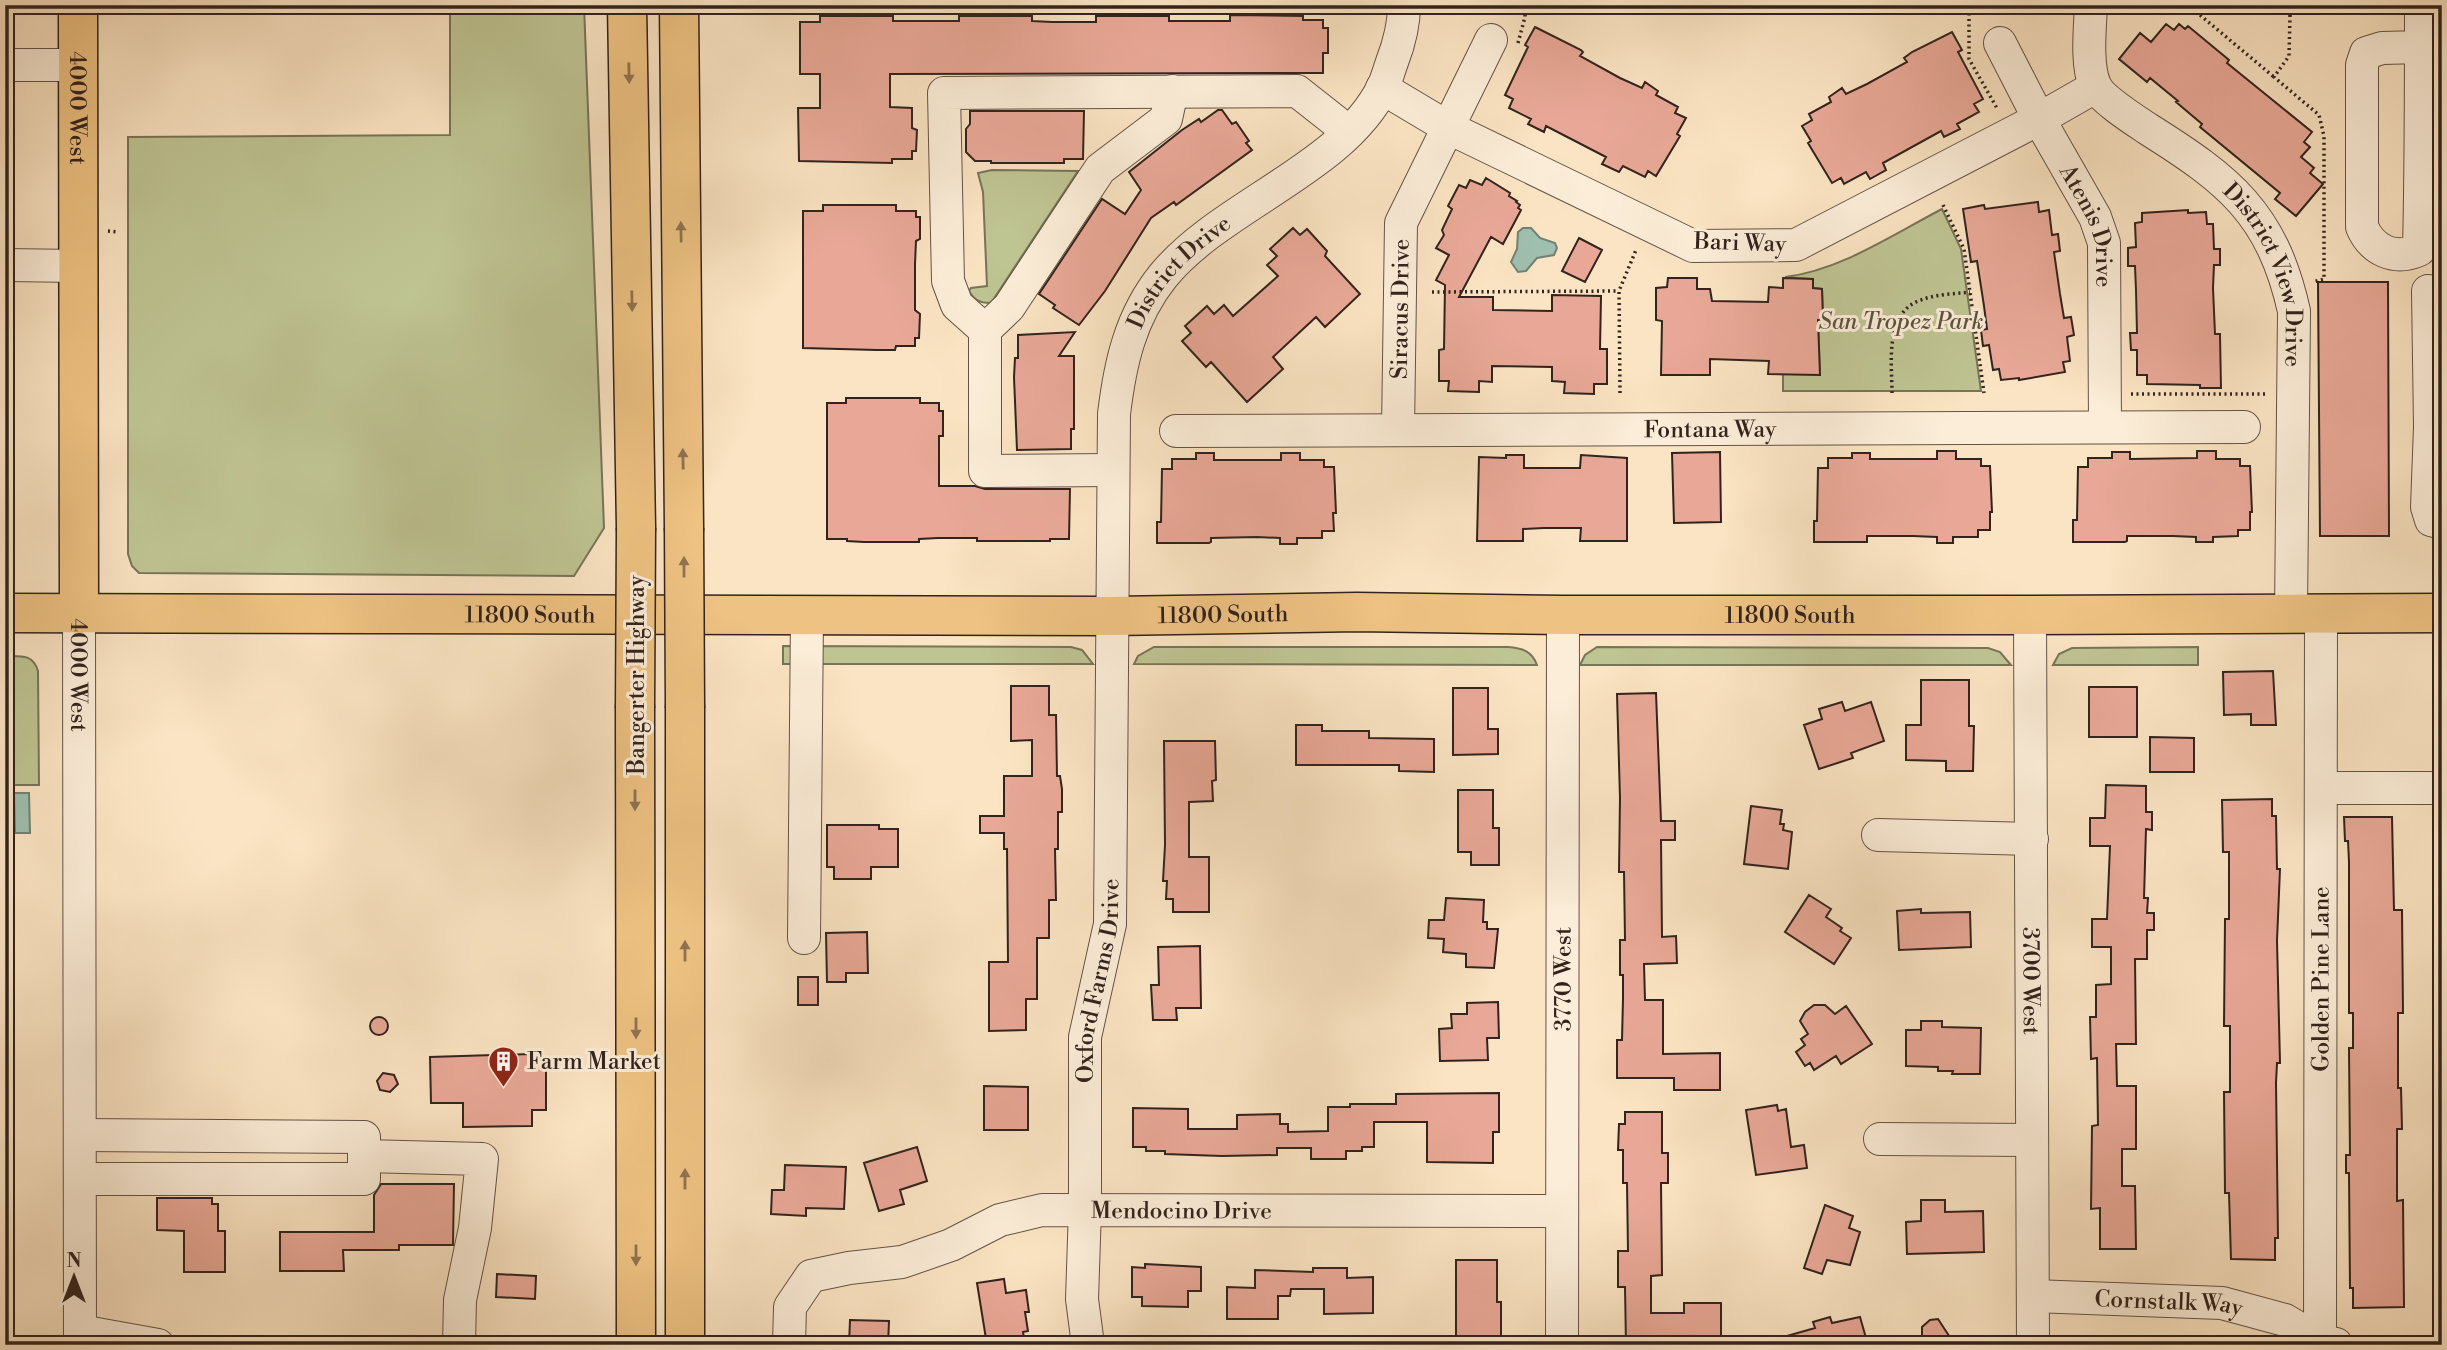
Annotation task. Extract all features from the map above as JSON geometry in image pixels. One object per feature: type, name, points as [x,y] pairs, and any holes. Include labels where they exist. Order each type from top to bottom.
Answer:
[{"type":"main road","name":"4000 West","points":[[78,5],[79,614]]},
{"type":"main road","name":"Bangerter Highway","points":[[627,5],[636,528],[636,1345]]},
{"type":"main road","points":[[679,5],[685,708],[685,1345]]},
{"type":"main road","name":"11800 South","points":[[5,613],[1112,616],[1344,612],[2030,615],[2442,612]]},
{"type":"street","name":"District Drive","points":[[1112,616],[1114,414],[1120,365],[1136,319],[1162,277],[1194,244],[1312,162],[1349,132],[1382,88],[1396,52],[1404,18],[1404,5]]},
{"type":"street","points":[[2091,5],[2091,70],[2095,87]]},
{"type":"street","points":[[2421,5],[2421,47],[2419,250],[2408,255],[2394,254],[2380,250],[2368,241],[2362,227],[2362,65],[2366,53],[2382,48],[2421,47]]},
{"type":"street","name":"Siracus Drive","points":[[1398,430],[1401,223],[1491,40]]},
{"type":"street","name":"Atenis Drive","points":[[2000,43],[2039,120],[2095,217],[2104,243],[2105,427]]},
{"type":"street","points":[[5,65],[78,65]]},
{"type":"street","name":"Bari Way","points":[[1382,88],[1448,128],[1693,246],[1796,245],[2039,120],[2095,87]]},
{"type":"street","name":"District View Drive","points":[[2095,87],[2128,116],[2186,153],[2235,192],[2256,217],[2272,245],[2287,281],[2294,311],[2306,614]]},
{"type":"street","points":[[1113,470],[985,471],[985,330],[1009,307],[1101,169],[1166,120],[1171,91]]},
{"type":"street","points":[[985,330],[957,305],[948,282],[944,93],[1297,91],[1349,132]]},
{"type":"street","points":[[5,265],[78,266]]},
{"type":"street","points":[[2428,290],[2430,427],[2427,507],[2431,520],[2442,523]]},
{"type":"street","name":"Fontana Way","points":[[1176,430],[2244,427]]},
{"type":"street","name":"4000 West","points":[[79,614],[80,1338]]},
{"type":"street","name":"Golden Pine Lane","points":[[2306,614],[2321,788],[2327,1343]]},
{"type":"street","points":[[804,938],[807,615]]},
{"type":"street","name":"3770 West","points":[[1562,1345],[1563,615]]},
{"type":"street","name":"3700 West","points":[[2030,615],[2033,1345]]},
{"type":"street","name":"Oxford Farms Drive","points":[[1088,1345],[1082,1299],[1085,1209],[1084,1037],[1110,924],[1112,616]]},
{"type":"street","points":[[2321,788],[2442,788]]},
{"type":"street","points":[[1878,835],[2032,839]]},
{"type":"street","points":[[80,1135],[365,1137],[365,1180],[80,1179]]},
{"type":"street","points":[[1880,1139],[2031,1140]]},
{"type":"street","points":[[365,1156],[482,1158],[475,1228],[460,1300],[459,1345]]},
{"type":"street","name":"Mendocino Drive","points":[[789,1345],[790,1307],[811,1276],[849,1268],[902,1262],[951,1245],[1000,1220],[1042,1210],[1561,1211]]},
{"type":"street","name":"Cornstalk Way","points":[[2033,1296],[2222,1303],[2285,1320],[2327,1343]]},
{"type":"street","points":[[80,1338],[158,1345]]},
{"type":"path","points":[[1969,8],[1969,59],[2003,120]]},
{"type":"path","points":[[2274,77],[2289,55],[2290,15]]},
{"type":"path","points":[[2200,16],[2319,116],[2324,136],[2324,279],[2311,283]]},
{"type":"path","points":[[1943,205],[1964,249],[1984,393]]},
{"type":"path","points":[[1620,393],[1619,291],[1636,250]]},
{"type":"path","points":[[1432,292],[1619,291]]},
{"type":"path","points":[[1892,393],[1893,337],[1902,314],[1911,304],[1921,300],[1970,292]]},
{"type":"path","points":[[2119,394],[2272,394]]},
{"type":"green space","points":[[450,5],[584,5],[604,528],[574,576],[139,573],[132,566],[128,554],[128,137],[450,135]]},
{"type":"green space","points":[[992,170],[1078,171],[990,303],[978,300],[969,291],[971,288],[987,286],[983,192],[978,173]]},
{"type":"green space","name":"San Tropez Park","points":[[1942,209],[1961,249],[1981,391],[1783,391],[1783,374],[1820,374],[1818,320],[1823,318],[1822,289],[1813,288],[1812,279],[1785,277],[1806,273],[1846,259]]},
{"type":"green space","points":[[783,646],[1071,647],[1082,650],[1093,664],[783,664]]},
{"type":"green space","points":[[1154,647],[1508,647],[1526,651],[1537,665],[1134,664],[1138,656]]},
{"type":"green space","points":[[1597,647],[1988,648],[2000,652],[2011,665],[1580,665],[1585,655]]},
{"type":"green space","points":[[2198,647],[2198,665],[2053,665],[2059,654],[2072,648]]},
{"type":"green space","points":[[5,656],[30,659],[38,671],[39,785],[5,785]]},
{"type":"shaded area","points":[[1523,228],[1531,228],[1540,238],[1555,243],[1557,248],[1554,255],[1537,258],[1526,271],[1518,272],[1511,262],[1517,249],[1518,232]]},
{"type":"shaded area","points":[[14,793],[29,793],[30,833],[15,833]]},
{"type":"building","points":[[1230,15],[1303,16],[1303,20],[1323,20],[1323,28],[1328,28],[1328,53],[1323,53],[1323,73],[890,74],[890,107],[912,108],[912,128],[917,130],[916,151],[912,151],[912,159],[892,159],[892,163],[799,161],[798,108],[820,108],[820,74],[800,74],[800,22],[820,22],[820,16],[893,16],[893,21],[959,21],[959,16],[1032,16],[1032,21],[1096,22],[1096,16],[1169,16],[1169,21],[1230,21]]},
{"type":"building","points":[[2166,24],[2174,30],[2179,24],[2185,29],[2188,26],[2229,60],[2227,63],[2312,132],[2304,142],[2310,147],[2301,157],[2314,168],[2310,173],[2323,184],[2296,216],[2275,199],[2280,193],[2200,127],[2202,124],[2176,102],[2178,101],[2150,78],[2147,82],[2119,59],[2140,33],[2151,42]]},
{"type":"building","points":[[1535,27],[1581,50],[1583,52],[1580,56],[1620,78],[1642,88],[1645,82],[1658,91],[1656,95],[1678,107],[1675,113],[1686,118],[1677,134],[1680,136],[1656,176],[1648,171],[1645,177],[1623,166],[1619,172],[1602,164],[1606,157],[1546,126],[1544,132],[1528,124],[1531,119],[1509,108],[1513,99],[1505,95]]},
{"type":"building","points":[[1952,32],[1962,50],[1958,52],[1983,99],[1974,104],[1979,112],[1957,124],[1960,129],[1944,137],[1941,131],[1883,163],[1886,170],[1870,179],[1866,172],[1844,184],[1841,178],[1832,183],[1808,143],[1811,141],[1802,126],[1812,120],[1809,114],[1831,102],[1829,97],[1842,88],[1846,94],[1867,84],[1907,62],[1904,58],[1912,52]]},
{"type":"building","points":[[1222,110],[1232,124],[1236,122],[1252,150],[1176,205],[1174,202],[1151,218],[1105,291],[1079,325],[1053,308],[1055,305],[1039,294],[1102,199],[1125,214],[1141,190],[1129,172],[1182,130],[1199,119],[1201,122]]},
{"type":"building","points":[[970,111],[1084,111],[1083,159],[1064,159],[1064,163],[975,161],[966,152],[966,129],[970,124]]},
{"type":"building","points":[[1486,178],[1510,193],[1509,196],[1517,201],[1521,210],[1503,244],[1491,237],[1459,297],[1493,297],[1493,310],[1552,311],[1552,295],[1601,296],[1600,349],[1607,349],[1607,384],[1594,384],[1594,394],[1564,393],[1565,382],[1552,381],[1552,367],[1492,366],[1492,382],[1479,381],[1479,392],[1448,391],[1449,381],[1439,381],[1439,350],[1444,349],[1445,285],[1436,280],[1449,255],[1436,248],[1444,235],[1442,230],[1452,209],[1448,206],[1459,185],[1466,188],[1470,180],[1482,185]]},
{"type":"building","points":[[2038,202],[2039,212],[2049,210],[2052,235],[2058,234],[2060,251],[2054,252],[2060,294],[2064,318],[2071,317],[2074,335],[2067,337],[2070,361],[2063,362],[2065,372],[2019,380],[2001,380],[1999,369],[1993,370],[1989,345],[1983,346],[1981,330],[1987,329],[1984,306],[1977,261],[1971,262],[1963,209]]},
{"type":"building","points":[[823,205],[896,205],[896,211],[916,211],[916,217],[920,217],[920,239],[916,241],[915,310],[920,314],[919,338],[915,338],[915,346],[896,346],[895,350],[803,348],[803,211],[823,211]]},
{"type":"building","points":[[2188,210],[2188,213],[2206,212],[2207,224],[2213,224],[2214,249],[2220,249],[2220,265],[2214,265],[2213,288],[2215,334],[2220,334],[2221,388],[2147,384],[2147,375],[2137,375],[2137,350],[2131,350],[2130,333],[2137,333],[2136,290],[2135,266],[2128,266],[2128,248],[2136,247],[2135,223],[2142,222],[2142,213]]},
{"type":"building","points":[[1293,228],[1300,235],[1307,229],[1327,251],[1325,256],[1360,294],[1325,327],[1316,317],[1273,357],[1283,369],[1247,402],[1211,362],[1206,367],[1182,341],[1191,333],[1185,326],[1207,306],[1214,314],[1224,305],[1233,316],[1278,276],[1267,265],[1277,256],[1270,249]]},
{"type":"building","points":[[1579,238],[1602,250],[1585,282],[1562,271]]},
{"type":"building","points":[[1668,278],[1697,278],[1697,289],[1710,289],[1712,301],[1768,302],[1769,287],[1783,288],[1783,278],[1813,279],[1813,288],[1822,289],[1823,319],[1818,320],[1820,375],[1768,374],[1769,361],[1710,359],[1710,375],[1661,375],[1662,321],[1656,320],[1656,288],[1667,287]]},
{"type":"building","points":[[2318,282],[2388,282],[2389,536],[2320,536]]},
{"type":"building","points":[[1075,332],[1059,356],[1074,356],[1074,429],[1071,429],[1071,449],[1017,450],[1014,377],[1015,358],[1018,358],[1018,335]]},
{"type":"building","points":[[846,398],[920,398],[920,403],[939,403],[939,411],[943,411],[943,436],[939,436],[939,486],[1070,489],[1069,539],[977,541],[977,538],[938,538],[919,539],[919,542],[864,542],[827,539],[827,403],[846,403]]},
{"type":"building","points":[[1937,451],[1956,451],[1956,459],[1981,459],[1981,466],[1990,466],[1990,530],[1978,530],[1978,537],[1953,537],[1953,543],[1937,543],[1937,537],[1913,536],[1867,536],[1867,542],[1814,542],[1818,468],[1828,468],[1828,458],[1852,458],[1852,453],[1870,453],[1870,459],[1937,459]]},
{"type":"building","points":[[2197,451],[2216,451],[2216,459],[2240,459],[2240,466],[2250,466],[2250,530],[2238,530],[2238,536],[2213,537],[2213,542],[2196,542],[2196,537],[2127,536],[2125,542],[2073,542],[2073,520],[2077,520],[2078,467],[2088,467],[2088,458],[2112,458],[2112,452],[2130,452],[2130,459],[2197,458]]},
{"type":"building","points":[[1720,452],[1721,522],[1674,523],[1672,453]]},
{"type":"building","points":[[1196,453],[1214,453],[1214,460],[1281,460],[1281,453],[1300,453],[1300,460],[1324,460],[1324,467],[1334,467],[1334,531],[1322,531],[1322,538],[1297,538],[1297,544],[1280,544],[1280,538],[1257,537],[1211,538],[1209,543],[1157,543],[1157,522],[1161,522],[1162,469],[1172,469],[1172,459],[1196,459]]},
{"type":"building","points":[[1506,455],[1524,455],[1524,468],[1580,468],[1581,455],[1627,458],[1627,541],[1580,541],[1581,528],[1544,528],[1523,529],[1523,541],[1477,541],[1479,457],[1506,458]]},
{"type":"building","points":[[2273,671],[2276,725],[2251,725],[2251,714],[2224,715],[2223,672]]},
{"type":"building","points":[[1921,680],[1969,680],[1969,726],[1974,726],[1973,771],[1946,771],[1946,761],[1906,760],[1906,725],[1921,725]]},
{"type":"building","points":[[1011,686],[1049,686],[1049,715],[1056,715],[1057,776],[1060,776],[1062,789],[1062,812],[1058,812],[1058,849],[1055,849],[1056,900],[1049,900],[1049,938],[1037,938],[1037,999],[1026,999],[1026,1030],[989,1031],[989,962],[1008,962],[1007,849],[1004,849],[1004,833],[980,833],[980,816],[1004,816],[1004,776],[1032,776],[1032,740],[1011,741]]},
{"type":"building","points":[[2089,687],[2137,687],[2137,737],[2089,737]]},
{"type":"building","points":[[1453,688],[1488,688],[1488,729],[1498,729],[1498,754],[1453,755]]},
{"type":"building","points":[[1656,693],[1661,821],[1675,821],[1675,840],[1661,840],[1662,937],[1676,936],[1677,963],[1644,964],[1645,1000],[1663,1000],[1663,1054],[1720,1053],[1720,1090],[1674,1090],[1674,1078],[1617,1078],[1617,1040],[1622,1040],[1623,999],[1620,940],[1625,940],[1624,872],[1619,872],[1617,694]]},
{"type":"building","points":[[1842,702],[1845,711],[1871,702],[1884,741],[1851,753],[1853,758],[1819,769],[1804,725],[1822,719],[1819,709]]},
{"type":"building","points":[[1296,725],[1322,725],[1322,731],[1369,731],[1369,738],[1434,739],[1434,772],[1399,771],[1399,765],[1296,765]]},
{"type":"building","points":[[2150,737],[2194,738],[2194,772],[2150,772]]},
{"type":"building","points":[[1164,741],[1215,741],[1216,780],[1212,781],[1213,801],[1189,802],[1189,857],[1209,857],[1209,912],[1173,912],[1173,899],[1166,899],[1167,881],[1163,881]]},
{"type":"building","points":[[2106,785],[2146,786],[2146,812],[2152,812],[2152,830],[2146,829],[2144,898],[2148,898],[2147,913],[2154,913],[2154,930],[2147,930],[2147,959],[2135,959],[2136,1044],[2116,1044],[2117,1086],[2136,1086],[2136,1149],[2122,1149],[2122,1186],[2135,1186],[2136,1249],[2100,1249],[2100,1208],[2091,1209],[2092,1126],[2098,1125],[2097,1058],[2091,1059],[2090,1017],[2096,1017],[2096,985],[2111,984],[2111,947],[2092,947],[2092,919],[2107,919],[2110,846],[2090,846],[2090,818],[2105,818]]},
{"type":"building","points":[[1458,790],[1493,790],[1493,828],[1499,828],[1499,865],[1471,865],[1471,852],[1458,852]]},
{"type":"building","points":[[2272,799],[2272,816],[2276,816],[2277,869],[2280,869],[2277,941],[2280,1063],[2277,1063],[2276,1083],[2278,1238],[2275,1238],[2275,1260],[2231,1259],[2229,1193],[2225,1193],[2224,1092],[2230,1092],[2230,1026],[2224,1026],[2229,852],[2223,852],[2222,800]]},
{"type":"building","points":[[1751,806],[1782,810],[1780,824],[1784,824],[1783,830],[1792,832],[1788,869],[1744,864]]},
{"type":"building","points":[[2344,817],[2392,817],[2394,910],[2402,910],[2403,1013],[2398,1013],[2398,1088],[2401,1088],[2402,1129],[2397,1129],[2397,1201],[2403,1200],[2404,1307],[2353,1308],[2353,1288],[2350,1288],[2349,1173],[2346,1173],[2346,1155],[2350,1155],[2349,1048],[2353,1048],[2353,1013],[2349,1013],[2349,862]]},
{"type":"building","points":[[827,825],[879,825],[879,829],[898,829],[898,867],[871,867],[871,879],[834,879],[834,867],[827,867]]},
{"type":"building","points":[[1809,895],[1831,909],[1826,917],[1851,938],[1834,964],[1785,932]]},
{"type":"building","points":[[1446,898],[1484,900],[1483,922],[1487,922],[1487,929],[1498,929],[1494,968],[1466,967],[1466,954],[1443,952],[1444,939],[1428,938],[1429,920],[1444,920]]},
{"type":"building","points":[[1921,909],[1921,913],[1970,912],[1971,947],[1899,950],[1897,911]]},
{"type":"building","points":[[867,932],[868,973],[846,973],[846,982],[827,982],[826,933]]},
{"type":"building","points":[[1200,946],[1201,1008],[1176,1008],[1177,1020],[1153,1020],[1151,985],[1159,985],[1158,947]]},
{"type":"building","points":[[798,977],[818,977],[818,1005],[798,1005]]},
{"type":"building","points":[[1498,1002],[1499,1038],[1487,1038],[1488,1060],[1440,1061],[1439,1029],[1452,1028],[1451,1014],[1467,1014],[1467,1003]]},
{"type":"building","points":[[1814,1005],[1825,1005],[1835,1014],[1846,1006],[1872,1044],[1841,1064],[1836,1056],[1814,1070],[1810,1063],[1805,1066],[1796,1052],[1805,1045],[1801,1039],[1808,1034],[1800,1021],[1805,1012]]},
{"type":"building","points":[[375,1017],[383,1017],[388,1026],[386,1033],[375,1035],[370,1030],[370,1022]]},
{"type":"building","points":[[1921,1021],[1942,1021],[1942,1027],[1981,1028],[1980,1074],[1952,1074],[1953,1071],[1938,1071],[1938,1067],[1906,1066],[1906,1030],[1921,1030]]},
{"type":"building","name":"Farm Market","points":[[531,1054],[532,1065],[546,1065],[546,1110],[532,1110],[532,1126],[463,1127],[463,1103],[431,1103],[430,1057]]},
{"type":"building","points":[[383,1073],[394,1075],[398,1084],[390,1092],[380,1090],[377,1081]]},
{"type":"building","points":[[984,1086],[1028,1087],[1028,1130],[984,1130]]},
{"type":"building","points":[[1499,1093],[1499,1132],[1493,1132],[1493,1163],[1427,1162],[1427,1122],[1374,1122],[1374,1147],[1362,1147],[1362,1151],[1346,1151],[1346,1159],[1311,1159],[1311,1148],[1277,1148],[1277,1155],[1222,1156],[1165,1154],[1165,1151],[1146,1151],[1146,1147],[1133,1147],[1133,1108],[1188,1109],[1188,1129],[1237,1129],[1237,1115],[1280,1114],[1280,1124],[1288,1124],[1288,1132],[1328,1131],[1328,1107],[1396,1104],[1396,1094]]},
{"type":"building","points":[[1777,1105],[1778,1111],[1786,1109],[1791,1147],[1804,1145],[1807,1168],[1756,1175],[1746,1110]]},
{"type":"building","points":[[1625,1112],[1662,1112],[1662,1153],[1668,1153],[1668,1183],[1661,1183],[1662,1275],[1651,1276],[1651,1313],[1684,1313],[1684,1303],[1721,1303],[1721,1345],[1626,1345],[1625,1287],[1618,1287],[1618,1251],[1628,1251],[1627,1183],[1623,1183],[1623,1150],[1618,1150],[1619,1124],[1625,1124]]},
{"type":"building","points":[[917,1147],[927,1181],[900,1190],[904,1204],[879,1211],[864,1163]]},
{"type":"building","points":[[785,1165],[846,1167],[844,1209],[806,1208],[806,1216],[771,1214],[772,1190],[784,1190]]},
{"type":"building","points":[[381,1184],[454,1184],[453,1245],[399,1245],[399,1250],[343,1250],[344,1271],[280,1271],[280,1232],[374,1232],[374,1195]]},
{"type":"building","points":[[157,1198],[212,1198],[212,1204],[218,1204],[218,1231],[225,1231],[225,1272],[184,1272],[184,1231],[157,1230]]},
{"type":"building","points":[[1921,1200],[1945,1200],[1945,1212],[1983,1211],[1984,1252],[1907,1254],[1906,1222],[1921,1221]]},
{"type":"building","points":[[1825,1205],[1853,1216],[1849,1228],[1860,1232],[1850,1265],[1827,1260],[1822,1274],[1804,1268]]},
{"type":"building","points":[[1456,1260],[1497,1260],[1497,1302],[1501,1302],[1501,1338],[1456,1338]]},
{"type":"building","points":[[1145,1264],[1201,1267],[1201,1291],[1188,1291],[1188,1307],[1142,1306],[1142,1297],[1132,1297],[1132,1267],[1145,1268]]},
{"type":"building","points":[[1313,1268],[1347,1268],[1347,1278],[1373,1277],[1373,1313],[1324,1314],[1324,1289],[1291,1289],[1290,1296],[1278,1296],[1278,1319],[1227,1319],[1227,1287],[1255,1288],[1255,1270],[1313,1272]]},
{"type":"building","points":[[497,1274],[536,1276],[535,1299],[496,1297]]},
{"type":"building","points":[[1004,1279],[1006,1293],[1026,1290],[1029,1312],[1025,1312],[1028,1331],[1023,1332],[1025,1345],[987,1345],[977,1283]]},
{"type":"building","points":[[1830,1317],[1832,1323],[1860,1317],[1868,1345],[1773,1345],[1773,1340],[1815,1328],[1813,1322]]},
{"type":"building","points":[[1938,1319],[1955,1345],[1922,1345],[1922,1327],[1930,1320]]},
{"type":"building","points":[[850,1320],[889,1321],[888,1345],[849,1345]]},
{"type":"place","name":"Farm Market","points":[[504,1088]]}]
